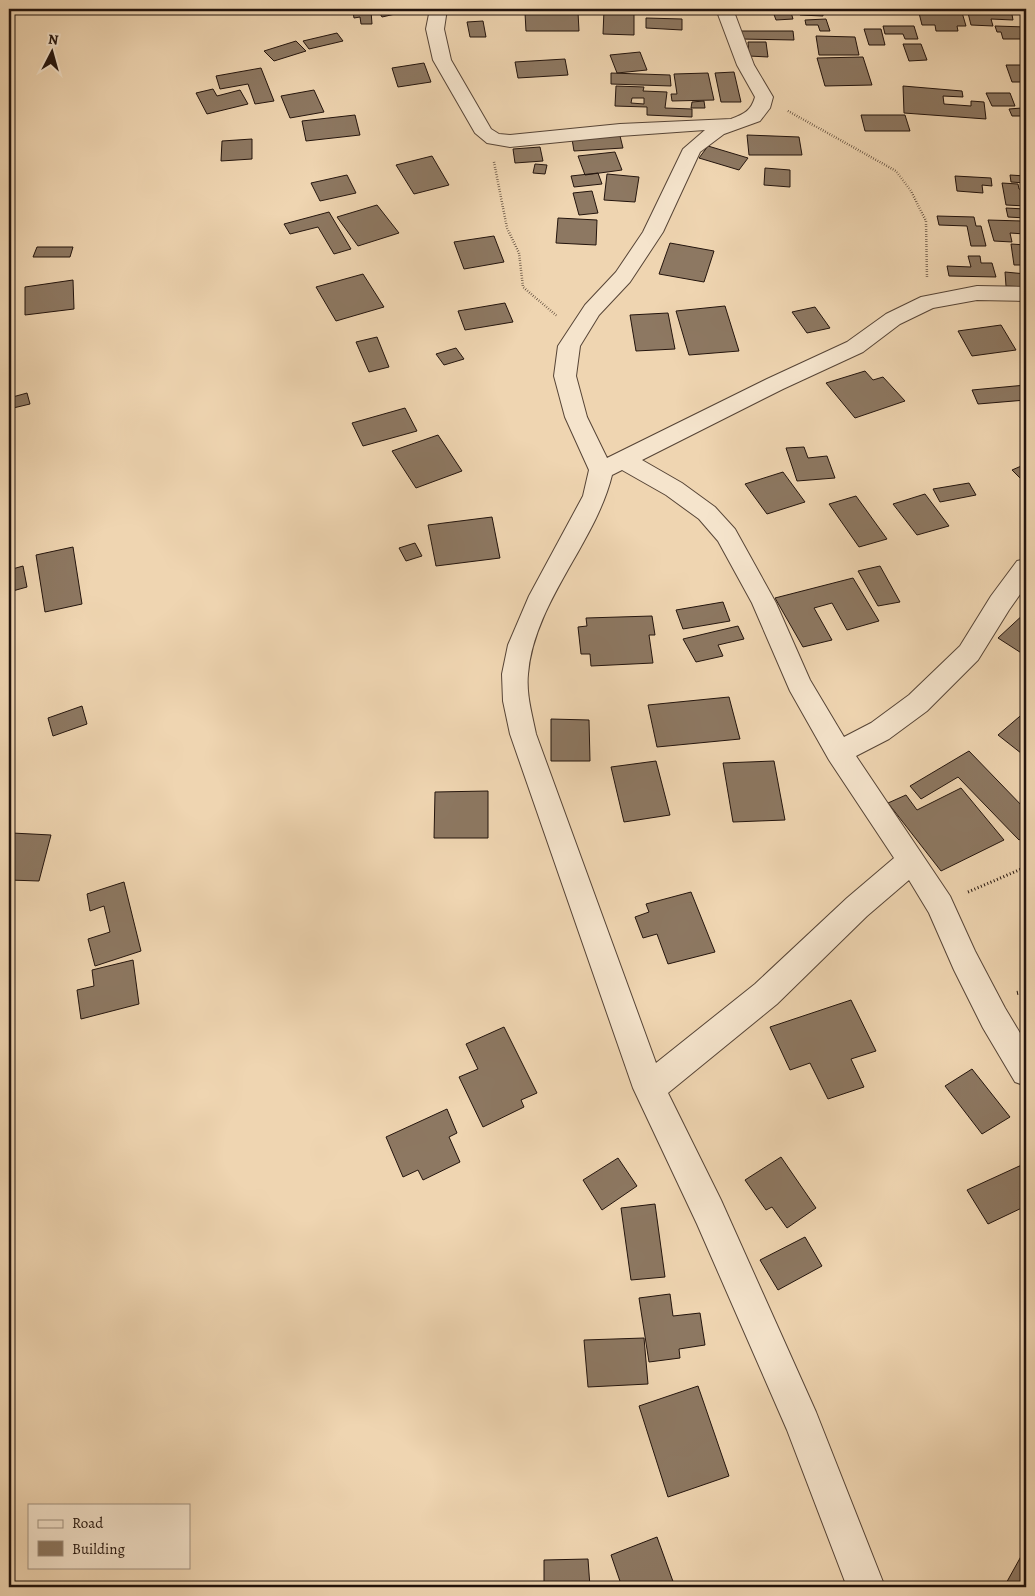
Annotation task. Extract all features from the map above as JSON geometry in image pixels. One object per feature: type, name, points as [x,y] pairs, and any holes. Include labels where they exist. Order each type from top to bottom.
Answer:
[{"type":"street","points":[[438,9],[435,29],[442,60],[484,133],[494,140],[510,141],[620,130],[740,122]]},
{"type":"street","points":[[724,9],[744,64],[753,82],[764,96],[761,108],[753,117],[717,130],[692,149],[653,232],[623,277],[592,310],[569,346],[565,376],[576,417],[612,465],[681,494],[708,513],[727,534],[764,603],[799,684],[839,752],[940,905],[964,960],[994,1018],[1026,1071]]},
{"type":"street","points":[[866,1587],[803,1425],[710,1212],[650,1088],[523,734],[516,701],[515,674],[521,645],[541,596],[612,465],[775,384],[855,347],[894,318],[928,302],[977,293],[1026,294]]},
{"type":"street","points":[[839,752],[880,731],[918,703],[969,652],[1000,603],[1026,568]]},
{"type":"street","points":[[650,1088],[766,994],[857,907],[912,861]]},
{"type":"path","points":[[764,96],[834,138],[875,158],[896,171],[911,191],[926,220],[928,302]]},
{"type":"path","points":[[494,140],[492,157],[505,211],[507,228],[519,253],[523,287],[533,298],[578,332]]},
{"type":"path","points":[[940,905],[1026,867]]},
{"type":"building","points":[[377,9],[402,9],[404,12],[382,17]]},
{"type":"building","points":[[772,9],[790,9],[793,19],[776,20]]},
{"type":"building","points":[[806,9],[823,9],[823,16],[800,15],[800,11],[806,11]]},
{"type":"building","points":[[918,9],[961,9],[966,26],[957,26],[958,31],[936,31],[935,25],[922,25]]},
{"type":"building","points":[[967,9],[1011,9],[1013,20],[991,19],[993,26],[971,25]]},
{"type":"building","points":[[604,10],[634,10],[634,35],[603,34]]},
{"type":"building","points":[[371,11],[372,24],[361,24],[360,17],[354,18],[353,12]]},
{"type":"building","points":[[578,12],[579,31],[526,31],[525,13]]},
{"type":"building","points":[[646,18],[682,19],[682,30],[646,28]]},
{"type":"building","points":[[826,19],[830,31],[820,31],[818,25],[806,25],[805,20]]},
{"type":"building","points":[[483,21],[486,37],[470,37],[467,22]]},
{"type":"building","points":[[883,26],[914,26],[918,39],[905,39],[903,34],[885,34]]},
{"type":"building","points":[[995,26],[1026,27],[1026,39],[1003,39],[1001,32],[997,32]]},
{"type":"building","points":[[864,29],[881,29],[885,45],[869,45]]},
{"type":"building","points":[[739,31],[793,31],[794,40],[740,39]]},
{"type":"building","points":[[337,33],[343,41],[309,49],[303,41]]},
{"type":"building","points":[[816,36],[855,37],[859,55],[819,55]]},
{"type":"building","points":[[296,41],[306,51],[274,61],[264,51]]},
{"type":"building","points":[[748,42],[766,42],[768,57],[749,56]]},
{"type":"building","points":[[903,44],[921,44],[927,60],[909,61]]},
{"type":"building","points":[[640,52],[647,70],[617,73],[610,55]]},
{"type":"building","points":[[863,57],[872,85],[825,86],[817,58]]},
{"type":"building","points":[[565,59],[568,75],[518,78],[515,62]]},
{"type":"building","points":[[424,63],[431,82],[398,87],[392,68]]},
{"type":"building","points":[[1006,65],[1022,65],[1026,75],[1026,82],[1012,82]]},
{"type":"building","points":[[261,68],[274,101],[255,104],[248,84],[220,89],[216,76]]},
{"type":"building","points":[[734,72],[741,102],[721,102],[715,73]]},
{"type":"building","points":[[611,73],[670,75],[671,86],[611,84]]},
{"type":"building","points":[[708,73],[714,100],[672,101],[671,94],[677,94],[674,74]]},
{"type":"building","points":[[616,86],[644,87],[643,91],[667,92],[665,108],[692,109],[692,117],[647,115],[647,107],[615,106]],"holes":[[[632,98],[644,98],[644,104],[631,103]]]},
{"type":"building","points":[[903,86],[962,91],[963,97],[943,96],[944,104],[971,106],[971,101],[984,102],[986,119],[904,113]]},
{"type":"building","points":[[213,89],[217,96],[240,90],[248,104],[207,114],[196,93]]},
{"type":"building","points":[[314,90],[324,112],[290,118],[281,96]]},
{"type":"building","points":[[986,93],[1010,93],[1015,106],[992,106]]},
{"type":"building","points":[[704,101],[705,108],[691,108],[692,102]]},
{"type":"building","points":[[1022,108],[1026,116],[1012,116],[1009,109]]},
{"type":"building","points":[[355,115],[360,135],[306,141],[302,121]]},
{"type":"building","points":[[861,115],[905,115],[910,131],[865,131]]},
{"type":"building","points":[[747,135],[799,137],[802,155],[749,155]]},
{"type":"building","points":[[620,136],[623,148],[574,151],[572,139]]},
{"type":"building","points":[[252,139],[252,159],[221,161],[222,141]]},
{"type":"building","points":[[708,146],[748,158],[739,170],[699,158]]},
{"type":"building","points":[[540,147],[543,161],[515,163],[513,149]]},
{"type":"building","points":[[615,152],[622,170],[585,175],[578,156]]},
{"type":"building","points":[[432,156],[449,185],[414,194],[396,165]]},
{"type":"building","points":[[535,164],[547,165],[545,174],[533,173]]},
{"type":"building","points":[[765,168],[790,170],[790,187],[764,185]]},
{"type":"building","points":[[598,173],[602,184],[574,187],[571,176]]},
{"type":"building","points":[[607,174],[639,177],[635,202],[604,200]]},
{"type":"building","points":[[347,175],[356,193],[320,201],[311,183]]},
{"type":"building","points":[[1010,175],[1026,176],[1026,183],[1011,182]]},
{"type":"building","points":[[955,176],[991,178],[992,186],[982,185],[983,193],[957,191]]},
{"type":"building","points":[[1002,183],[1018,184],[1019,189],[1023,190],[1026,206],[1006,205]]},
{"type":"building","points":[[592,191],[598,213],[579,215],[573,193]]},
{"type":"building","points":[[377,205],[399,233],[358,246],[337,217]]},
{"type":"building","points":[[1006,208],[1025,209],[1026,218],[1008,217]]},
{"type":"building","points":[[329,212],[351,249],[334,254],[318,227],[290,234],[284,224]]},
{"type":"building","points":[[937,216],[974,217],[976,226],[981,226],[986,246],[971,246],[967,226],[939,225]]},
{"type":"building","points":[[558,218],[597,220],[596,245],[556,243]]},
{"type":"building","points":[[988,220],[1022,221],[1025,234],[1010,233],[1012,242],[994,241]]},
{"type":"building","points":[[494,236],[504,262],[464,269],[454,242]]},
{"type":"building","points":[[670,243],[714,251],[704,282],[659,274]]},
{"type":"building","points":[[1011,244],[1026,245],[1026,265],[1014,265]]},
{"type":"building","points":[[37,247],[73,247],[70,257],[33,257]]},
{"type":"building","points":[[968,256],[980,256],[981,263],[992,263],[996,277],[949,276],[947,266],[971,267]]},
{"type":"building","points":[[1005,272],[1026,274],[1026,287],[1006,286]]},
{"type":"building","points":[[363,274],[384,307],[336,321],[316,287]]},
{"type":"building","points":[[73,280],[74,309],[25,315],[25,287]]},
{"type":"building","points":[[505,303],[513,322],[465,330],[458,311]]},
{"type":"building","points":[[725,306],[739,351],[689,355],[676,311]]},
{"type":"building","points":[[815,307],[830,328],[807,333],[792,312]]},
{"type":"building","points":[[668,313],[675,349],[636,351],[630,315]]},
{"type":"building","points":[[1001,325],[1016,350],[972,356],[958,331]]},
{"type":"building","points":[[377,337],[389,367],[369,372],[356,342]]},
{"type":"building","points":[[456,348],[464,359],[444,365],[436,354]]},
{"type":"building","points":[[865,371],[873,380],[883,377],[905,401],[855,418],[826,383]]},
{"type":"building","points":[[1026,385],[1026,400],[978,404],[972,390]]},
{"type":"building","points":[[27,393],[30,404],[9,409],[9,398]]},
{"type":"building","points":[[405,408],[417,431],[363,446],[352,423]]},
{"type":"building","points":[[438,435],[462,471],[416,488],[392,451]]},
{"type":"building","points":[[804,447],[808,458],[827,456],[835,478],[797,481],[786,448]]},
{"type":"building","points":[[1026,464],[1026,484],[1012,470]]},
{"type":"building","points":[[783,472],[805,502],[767,514],[745,484]]},
{"type":"building","points":[[969,483],[976,495],[940,502],[933,489]]},
{"type":"building","points":[[925,494],[949,526],[917,535],[893,504]]},
{"type":"building","points":[[856,496],[887,539],[859,547],[829,504]]},
{"type":"building","points":[[492,517],[500,558],[436,566],[428,525]]},
{"type":"building","points":[[415,543],[422,556],[406,561],[399,548]]},
{"type":"building","points":[[73,547],[82,604],[45,612],[36,555]]},
{"type":"building","points":[[23,566],[27,587],[9,592],[9,570]]},
{"type":"building","points":[[880,566],[900,602],[878,606],[858,571]]},
{"type":"building","points":[[853,578],[879,621],[847,630],[832,603],[814,608],[832,640],[803,647],[775,598]]},
{"type":"building","points":[[723,602],[730,621],[683,629],[676,610]]},
{"type":"building","points":[[1026,612],[1026,656],[998,638]]},
{"type":"building","points":[[652,616],[655,635],[649,635],[653,663],[591,666],[590,654],[581,654],[578,627],[587,626],[586,618]]},
{"type":"building","points":[[738,626],[744,639],[718,645],[723,656],[696,662],[683,639]]},
{"type":"building","points":[[729,697],[740,739],[657,747],[648,705]]},
{"type":"building","points":[[82,706],[87,724],[53,736],[48,718]]},
{"type":"building","points":[[1026,711],[1026,757],[998,735]]},
{"type":"building","points":[[551,719],[589,720],[590,761],[551,761]]},
{"type":"building","points":[[11,735],[11,795],[9,796],[9,736]]},
{"type":"building","points":[[969,751],[1026,810],[1026,836],[1019,840],[958,777],[921,799],[910,786]]},
{"type":"building","points":[[656,761],[670,815],[624,822],[611,767]]},
{"type":"building","points":[[774,761],[785,820],[733,822],[723,763]]},
{"type":"building","points":[[961,788],[1004,840],[941,871],[888,803],[906,795],[917,810]]},
{"type":"building","points":[[488,791],[488,838],[434,838],[435,792]]},
{"type":"building","points":[[12,833],[51,835],[39,881],[9,880],[9,845]]},
{"type":"building","points":[[124,882],[141,951],[95,966],[88,939],[110,932],[104,906],[90,911],[87,894]]},
{"type":"building","points":[[691,892],[715,952],[668,964],[657,934],[643,938],[635,917],[649,912],[646,904]]},
{"type":"building","points":[[133,960],[139,1004],[81,1019],[77,990],[94,986],[92,970]]},
{"type":"building","points":[[851,1000],[876,1051],[851,1059],[864,1087],[828,1099],[810,1063],[790,1070],[770,1027]]},
{"type":"building","points":[[504,1027],[537,1093],[521,1100],[524,1107],[483,1127],[459,1077],[478,1069],[466,1044]]},
{"type":"building","points":[[972,1069],[1010,1117],[982,1134],[945,1086]]},
{"type":"building","points":[[447,1109],[457,1133],[449,1137],[460,1162],[423,1180],[418,1170],[403,1177],[386,1137]]},
{"type":"building","points":[[781,1157],[816,1208],[787,1228],[772,1207],[766,1210],[745,1180]]},
{"type":"building","points":[[618,1158],[637,1186],[602,1210],[583,1180]]},
{"type":"building","points":[[1026,1163],[1026,1206],[988,1224],[967,1190]]},
{"type":"building","points":[[655,1204],[665,1277],[631,1280],[621,1208]]},
{"type":"building","points":[[805,1237],[822,1266],[778,1290],[760,1260]]},
{"type":"building","points":[[670,1294],[673,1316],[700,1313],[705,1345],[679,1349],[680,1358],[649,1362],[639,1298]]},
{"type":"building","points":[[644,1338],[648,1384],[588,1387],[584,1340]]},
{"type":"building","points":[[698,1386],[729,1476],[668,1497],[639,1406]]},
{"type":"building","points":[[657,1537],[675,1587],[622,1587],[611,1555]]},
{"type":"building","points":[[1024,1551],[1026,1553],[1026,1587],[1004,1587]]},
{"type":"building","points":[[588,1559],[590,1587],[544,1587],[544,1560]]}]
